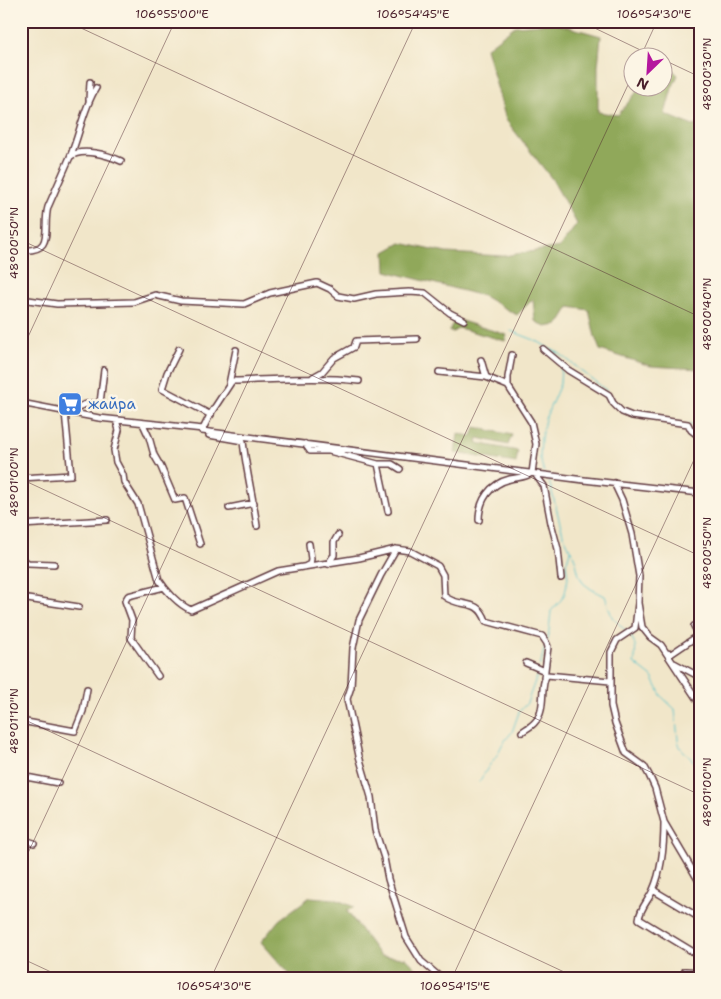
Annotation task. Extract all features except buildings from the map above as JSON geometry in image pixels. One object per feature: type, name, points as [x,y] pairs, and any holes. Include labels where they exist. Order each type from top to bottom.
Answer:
[{"type":"street","points":[[89,100],[90,82]]},
{"type":"street","points":[[21,250],[31,251],[40,248],[46,240],[46,214],[48,207],[77,141],[82,117],[96,88]]},
{"type":"street","points":[[70,157],[74,154],[85,152],[104,154],[121,161]]},
{"type":"street","points":[[21,299],[57,304],[115,303],[134,302],[155,295],[181,301],[244,304],[270,292],[318,283],[330,289],[338,296],[354,299],[376,294],[425,293],[450,313],[464,320]]},
{"type":"street","points":[[308,378],[322,372],[334,358],[354,347],[356,340],[417,339]]},
{"type":"street","points":[[179,349],[167,373],[162,389],[211,415]]},
{"type":"street","points":[[543,349],[568,370],[609,395],[613,403],[622,412],[632,416],[688,424],[691,430],[700,437]]},
{"type":"street","points":[[229,385],[236,350]]},
{"type":"street","points":[[479,520],[482,499],[490,489],[510,478],[526,477],[532,473],[536,444],[530,422],[508,386],[512,355]]},
{"type":"street","points":[[482,360],[486,377]]},
{"type":"street","points":[[73,413],[76,408],[84,405],[100,403],[104,370]]},
{"type":"street","points":[[438,372],[486,377],[508,386]]},
{"type":"street","points":[[203,430],[232,381],[308,378],[359,381]]},
{"type":"street","points":[[21,403],[64,412],[143,424],[700,492]]},
{"type":"street","points":[[21,478],[71,475],[64,412]]},
{"type":"street","points":[[116,420],[119,430],[114,450],[116,462],[123,475],[124,482],[138,504],[159,580],[184,607],[191,610],[278,572],[359,558],[396,549],[410,551],[438,566],[443,575],[444,596],[449,600],[477,607],[483,612],[486,621],[542,636],[548,647],[543,700],[537,721],[522,732]]},
{"type":"street","points":[[143,424],[149,436],[154,455],[175,500],[185,498],[200,544]]},
{"type":"street","points":[[203,430],[206,435],[243,441],[246,470],[257,526]]},
{"type":"street","points":[[305,444],[310,451],[329,451],[378,464],[392,464],[400,469]]},
{"type":"street","points":[[378,464],[388,511]]},
{"type":"street","points":[[532,473],[538,476],[544,486],[558,549],[561,578]]},
{"type":"street","points":[[614,483],[622,500],[632,534],[639,576],[638,603],[634,628],[617,640],[611,652],[611,706],[626,753],[644,766],[655,788],[664,822],[700,883]]},
{"type":"street","points":[[228,508],[254,503]]},
{"type":"street","points":[[21,525],[107,520]]},
{"type":"street","points":[[328,564],[334,555],[334,542],[338,535]]},
{"type":"street","points":[[303,567],[310,564],[308,544]]},
{"type":"street","points":[[396,549],[359,620],[353,648],[351,687],[347,699],[359,756],[372,797],[375,830],[406,938],[422,961],[442,978]]},
{"type":"street","points":[[21,558],[28,563],[54,564]]},
{"type":"street","points":[[158,676],[131,638],[132,620],[125,601],[128,596],[164,587]]},
{"type":"street","points":[[21,598],[79,607]]},
{"type":"street","points":[[638,603],[642,627],[650,637],[661,645],[700,704]]},
{"type":"street","points":[[666,653],[671,654],[699,635],[694,626],[700,622]]},
{"type":"street","points":[[526,662],[545,675],[610,681]]},
{"type":"street","points":[[672,662],[700,677]]},
{"type":"street","points":[[21,721],[75,731],[83,711],[87,689]]},
{"type":"street","points":[[21,776],[58,783]]},
{"type":"street","points":[[664,822],[663,852],[653,890],[642,908],[639,918],[700,956]]},
{"type":"street","points":[[21,840],[34,843]]},
{"type":"street","points":[[653,890],[700,918]]},
{"type":"street","points":[[685,971],[700,972]]},
{"type":"green space","points":[[554,23],[601,36],[598,66],[598,112],[618,115],[632,98],[669,98],[665,114],[693,126],[700,123],[700,369],[651,366],[600,350],[589,310],[569,307],[558,325],[545,327],[535,321],[533,299],[517,315],[483,296],[386,271],[385,252],[401,243],[446,253],[504,256],[560,247],[577,224],[552,179],[506,120],[486,48],[515,26]]},
{"type":"green space","points":[[674,71],[678,75],[674,84]]},
{"type":"green space","points":[[455,319],[507,335],[505,341],[459,328],[453,332],[449,331]]},
{"type":"green space","points":[[475,427],[512,435],[508,445],[478,438],[477,443],[518,451],[516,463],[455,453],[458,434],[472,436]]},
{"type":"green space","points":[[310,897],[335,899],[354,907],[347,911],[380,956],[406,958],[425,978],[293,978],[261,942],[279,920]]},
{"type":"waterway","points":[[511,331],[547,347]]},
{"type":"waterway","points":[[548,348],[559,353],[607,391]]},
{"type":"waterway","points":[[555,352],[560,361]]},
{"type":"waterway","points":[[545,472],[540,458],[541,438],[545,419],[560,384],[561,368]]},
{"type":"waterway","points":[[689,423],[700,428]]},
{"type":"waterway","points":[[459,467],[472,468]]},
{"type":"waterway","points":[[479,469],[522,475]]},
{"type":"waterway","points":[[548,477],[563,534],[575,559],[583,583],[605,596],[612,617],[627,632]]},
{"type":"waterway","points":[[548,640],[551,611],[565,593],[568,578],[566,564],[570,551]]},
{"type":"waterway","points":[[632,632],[631,637],[636,649],[634,663],[652,677],[662,697],[675,709],[678,740],[680,747],[696,764],[700,798]]},
{"type":"waterway","points":[[540,666],[545,646]]},
{"type":"waterway","points":[[479,782],[512,732],[519,712],[527,703],[539,670]]},
{"type":"place","name":"жайра","points":[[70,404]]}]
